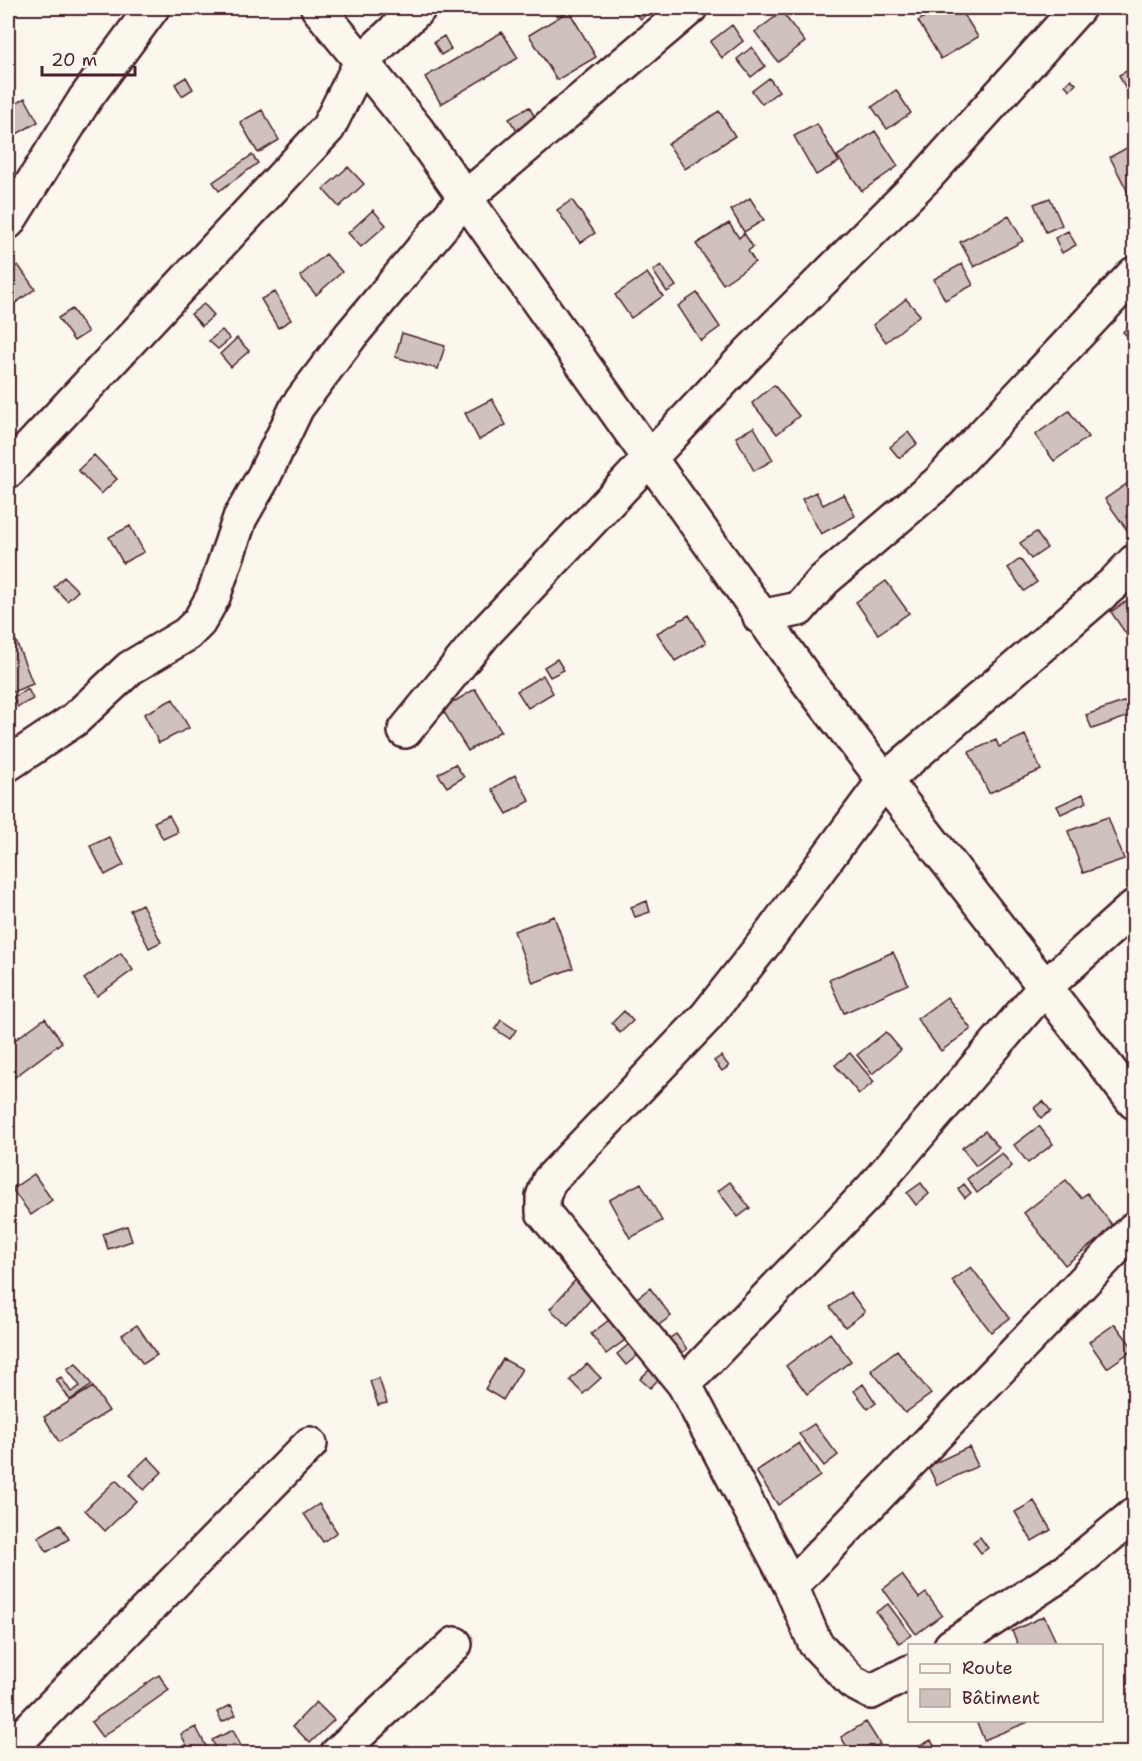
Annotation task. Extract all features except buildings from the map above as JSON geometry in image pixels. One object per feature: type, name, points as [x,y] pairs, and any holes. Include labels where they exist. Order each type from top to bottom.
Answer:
[{"type":"street","points":[[8,222],[85,99],[152,8]]},
{"type":"street","points":[[318,8],[417,130],[760,617],[884,781],[1134,1102]]},
{"type":"street","points":[[8,471],[328,128],[361,62],[419,8]]},
{"type":"street","points":[[8,764],[74,720],[130,668],[188,634],[199,622],[213,597],[240,518],[264,476],[297,407],[351,335],[465,198],[690,8]]},
{"type":"street","points":[[405,731],[484,634],[749,353],[927,176],[1078,8]]},
{"type":"street","points":[[760,617],[799,609],[824,580],[938,483],[1134,274]]},
{"type":"street","points":[[908,1673],[871,1692],[852,1682],[814,1643],[791,1586],[684,1384],[543,1212],[543,1197],[549,1181],[706,1017],[766,941],[884,781],[1113,584],[1134,562]]},
{"type":"street","points":[[684,1384],[870,1191],[1045,987],[1134,907]]},
{"type":"street","points":[[791,1586],[1134,1229]]},
{"type":"street","points":[[8,1751],[310,1444]]},
{"type":"street","points":[[954,1644],[1066,1571],[1134,1515]]},
{"type":"street","points":[[337,1754],[455,1644]]}]
